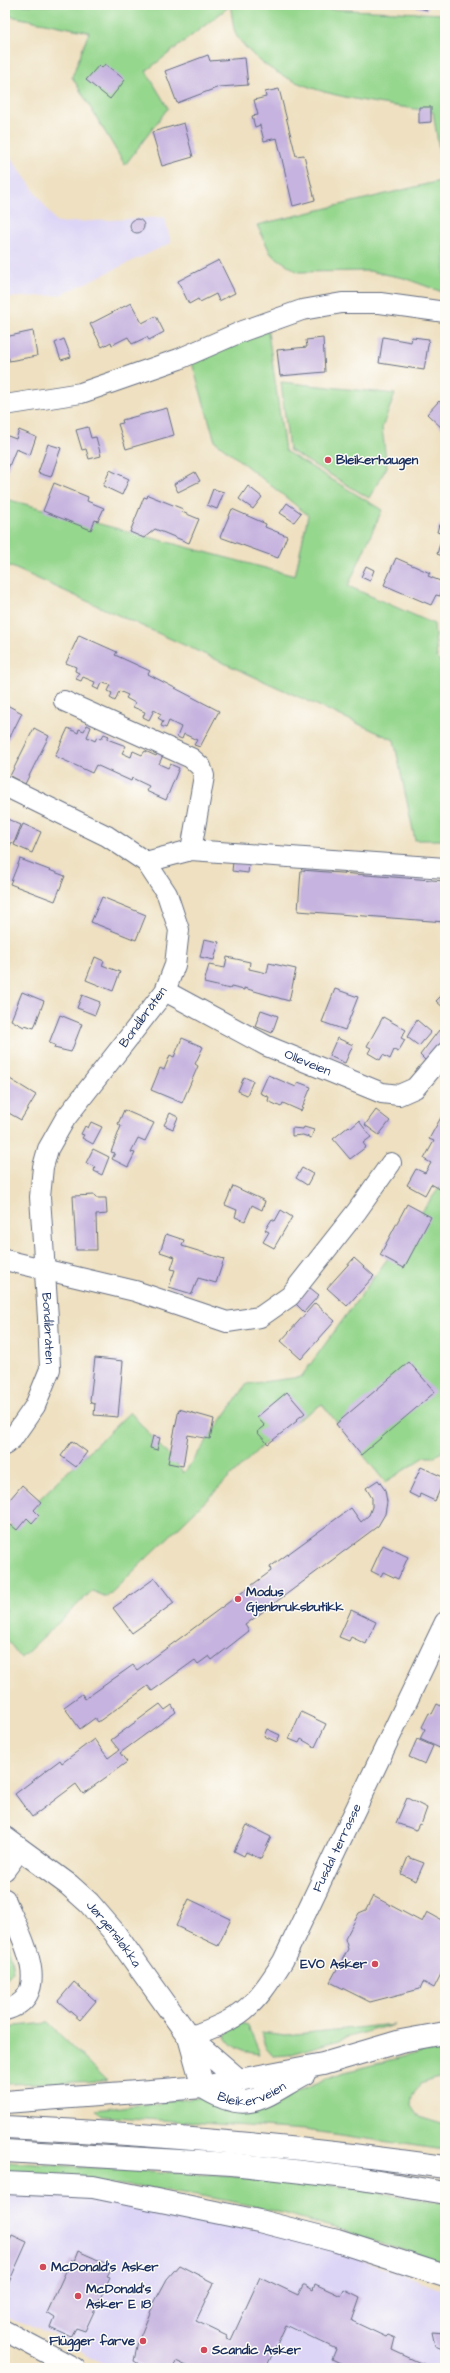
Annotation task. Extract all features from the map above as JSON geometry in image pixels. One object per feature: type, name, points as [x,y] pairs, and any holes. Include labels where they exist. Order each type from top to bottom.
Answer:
[{"type":"main road","name":"Jørgensløkka","points":[[12,1844],[69,1885],[89,1903],[114,1932],[189,2037],[240,2080]]},
{"type":"main road","name":"Bleikerveien","points":[[203,2087],[323,2064],[401,2041],[445,2032]]},
{"type":"main road","name":"Jørgensløkka","points":[[189,2037],[203,2087]]},
{"type":"main road","name":"Bleikerveien","points":[[203,2087],[224,2099],[245,2102],[266,2095],[323,2064]]},
{"type":"main road","points":[[5,2102],[203,2087]]},
{"type":"main road","points":[[5,2127],[240,2142],[362,2155],[445,2167]]},
{"type":"main road","points":[[5,2150],[232,2164],[355,2178],[445,2193]]},
{"type":"main road","points":[[5,2182],[93,2187],[259,2220],[337,2241],[445,2276]]},
{"type":"street","points":[[5,405],[81,393],[179,359],[243,331],[302,310],[342,304],[380,303],[445,312]]},
{"type":"street","points":[[64,701],[191,758],[201,767],[204,776],[191,850]]},
{"type":"street","name":"Bondibråten","points":[[5,786],[107,836],[146,862],[167,894],[179,930],[175,965],[165,991],[65,1119],[48,1149],[43,1167],[40,1197],[50,1369],[35,1406],[5,1445]]},
{"type":"street","points":[[146,862],[191,850],[445,868]]},
{"type":"street","name":"Olleveien","points":[[165,991],[267,1046],[382,1093],[399,1095],[415,1088],[445,1053]]},
{"type":"street","name":"Bondibråten","points":[[44,1270],[135,1291],[227,1322],[260,1317],[290,1296],[357,1212],[391,1163]]},
{"type":"street","points":[[5,1260],[44,1270]]},
{"type":"street","name":"Fusdal terrasse","points":[[189,2037],[230,2021],[245,2011],[263,1992],[283,1961],[445,1622]]},
{"type":"street","name":"Jørgensløkka","points":[[5,1870],[12,1844]]},
{"type":"street","points":[[5,1899],[33,1973],[32,1989],[23,2002],[5,2010]]},
{"type":"street","points":[[5,2331],[75,2368]]},
{"type":"shaded area","points":[[5,149],[57,223],[165,217],[171,243],[60,295],[5,298]]},
{"type":"shaded area","points":[[5,2191],[80,2193],[317,2243],[445,2291],[445,2368],[111,2368],[51,2334],[5,2316]]},
{"type":"green space","points":[[11,5],[227,5],[445,14],[445,293],[404,278],[369,271],[298,272],[271,254],[257,225],[444,180],[433,112],[381,104],[327,93],[278,73],[256,58],[238,38],[235,31],[230,6],[146,71],[168,108],[125,165],[72,77],[89,32],[5,15]]},
{"type":"green space","points":[[267,325],[285,451],[382,510],[348,586],[434,624],[437,658],[445,666],[445,840],[415,840],[394,740],[5,564],[6,499],[295,576],[308,515],[215,441],[190,356]]},
{"type":"green space","points":[[281,382],[395,394],[382,428],[387,467],[369,498],[289,450]]},
{"type":"green space","points":[[445,1180],[445,1450],[433,1457],[425,1457],[385,1482],[322,1404],[270,1438],[107,1597],[92,1591],[21,1658],[5,1637],[5,1532],[130,1412],[184,1473],[247,1384],[301,1377]]},
{"type":"green space","points":[[5,1918],[13,1971],[5,1980]]},
{"type":"green space","points":[[48,2023],[107,2081],[5,2084],[5,2027]]},
{"type":"green space","points":[[240,2023],[248,2025],[260,2054],[240,2050],[228,2041],[225,2036],[233,2026]]},
{"type":"green space","points":[[394,2024],[287,2055],[274,2056],[265,2046],[261,2032],[286,2035]]},
{"type":"green space","points":[[445,2046],[445,2076],[420,2084],[412,2097],[411,2105],[419,2117],[445,2125],[445,2150],[305,2130],[102,2116],[96,2110],[206,2097],[216,2107],[228,2111],[249,2111],[341,2073]]},
{"type":"green space","points":[[5,2162],[304,2181],[445,2203],[445,2264],[336,2228],[252,2206],[170,2191],[5,2173]]},
{"type":"building","points":[[409,5],[429,5],[427,10]]},
{"type":"building","points":[[208,55],[210,61],[245,58],[248,85],[219,87],[177,103],[165,71]]},
{"type":"building","points":[[105,64],[125,80],[110,99],[86,80],[99,65],[102,68]]},
{"type":"building","points":[[279,89],[296,156],[304,155],[315,200],[293,206],[277,138],[264,141],[260,125],[255,127],[252,116],[258,115],[254,100],[266,97],[265,92]]},
{"type":"building","points":[[419,107],[431,107],[431,122],[419,123]]},
{"type":"building","points":[[184,123],[193,157],[162,166],[152,132]]},
{"type":"building","points":[[137,219],[142,221],[144,226],[142,231],[137,233],[132,231],[130,226],[132,221]]},
{"type":"building","points":[[219,260],[235,293],[219,301],[216,294],[200,302],[198,299],[189,304],[178,281]]},
{"type":"building","points":[[131,303],[142,323],[156,316],[164,332],[149,340],[147,337],[132,344],[128,337],[112,345],[111,342],[102,347],[90,324]]},
{"type":"building","points":[[33,331],[37,356],[9,361],[9,358],[5,359],[5,337]]},
{"type":"building","points":[[383,337],[411,342],[412,337],[429,339],[424,370],[379,363]]},
{"type":"building","points":[[323,338],[325,372],[280,376],[277,350],[307,347],[306,340]]},
{"type":"building","points":[[64,339],[71,357],[61,360],[55,343]]},
{"type":"building","points":[[439,401],[445,407],[445,427],[443,429],[427,414]]},
{"type":"building","points":[[167,408],[174,435],[126,449],[118,424],[123,423],[122,420]]},
{"type":"building","points":[[88,427],[91,438],[96,437],[101,456],[89,459],[86,449],[82,450],[76,430]]},
{"type":"building","points":[[19,430],[36,437],[30,455],[16,449],[5,476],[5,435],[16,439]]},
{"type":"building","points":[[48,444],[61,448],[51,477],[38,473]]},
{"type":"building","points":[[110,470],[129,479],[122,495],[103,486]]},
{"type":"building","points":[[195,472],[200,481],[178,492],[174,484]]},
{"type":"building","points":[[54,483],[88,497],[87,501],[104,508],[98,521],[95,520],[91,530],[43,511]]},
{"type":"building","points":[[248,486],[262,497],[253,509],[239,499]]},
{"type":"building","points":[[213,489],[224,492],[217,509],[207,505]]},
{"type":"building","points":[[148,495],[183,509],[182,512],[199,519],[189,543],[155,529],[144,538],[130,532],[144,497],[147,498]]},
{"type":"building","points":[[287,503],[301,513],[294,522],[280,513]]},
{"type":"building","points":[[232,509],[266,524],[265,527],[287,536],[278,558],[220,537]]},
{"type":"building","points":[[439,525],[445,527],[445,535],[437,532]]},
{"type":"building","points":[[442,537],[445,538],[445,557],[437,554]]},
{"type":"building","points":[[396,558],[430,573],[428,576],[445,583],[440,596],[436,595],[431,605],[384,585]]},
{"type":"building","points":[[366,566],[374,570],[370,581],[361,577]]},
{"type":"building","points":[[79,635],[117,652],[115,655],[150,671],[148,674],[219,711],[200,747],[194,745],[197,740],[184,734],[182,739],[177,737],[181,727],[169,721],[166,728],[161,726],[163,721],[158,718],[161,714],[154,710],[149,720],[143,717],[145,712],[133,707],[135,703],[126,698],[128,695],[119,691],[115,701],[110,698],[112,693],[108,691],[111,685],[102,683],[99,690],[93,687],[95,682],[83,677],[81,681],[76,679],[79,673],[75,671],[76,667],[66,663]]},
{"type":"building","points":[[5,704],[22,713],[5,747]]},
{"type":"building","points":[[87,725],[91,727],[87,737],[95,741],[97,737],[101,739],[104,734],[109,736],[107,739],[126,746],[122,753],[131,757],[133,751],[142,755],[145,751],[156,756],[159,751],[164,753],[159,764],[168,768],[170,764],[179,768],[166,800],[146,791],[149,786],[132,778],[131,781],[96,765],[92,773],[55,756],[68,728],[78,733],[79,729],[84,731]]},
{"type":"building","points":[[34,728],[49,736],[25,784],[10,776]]},
{"type":"building","points":[[5,818],[21,825],[14,843],[12,842],[10,846],[5,844]]},
{"type":"building","points":[[23,824],[41,832],[32,853],[14,845]]},
{"type":"building","points":[[20,859],[65,876],[55,901],[10,884]]},
{"type":"building","points":[[233,862],[249,864],[248,873],[232,871]]},
{"type":"building","points":[[301,870],[445,881],[445,922],[298,911]]},
{"type":"building","points":[[102,897],[146,915],[136,940],[91,922]]},
{"type":"building","points":[[204,939],[219,942],[214,960],[200,957]]},
{"type":"building","points":[[95,957],[104,961],[102,965],[120,972],[113,991],[86,980]]},
{"type":"building","points":[[227,957],[250,962],[249,969],[267,973],[269,963],[296,969],[289,1001],[244,988],[244,990],[231,987],[230,989],[204,983],[209,965],[225,968]]},
{"type":"building","points":[[335,989],[358,997],[345,1030],[322,1022]]},
{"type":"building","points":[[22,992],[44,1001],[34,1028],[25,1025],[24,1027],[11,1020]]},
{"type":"building","points":[[445,992],[445,1009],[436,1001]]},
{"type":"building","points":[[82,995],[100,1002],[95,1015],[77,1008]]},
{"type":"building","points":[[261,1010],[278,1016],[272,1033],[255,1026]]},
{"type":"building","points":[[60,1015],[82,1024],[71,1052],[54,1048],[55,1045],[49,1043]]},
{"type":"building","points":[[383,1017],[406,1030],[401,1038],[405,1040],[398,1052],[394,1050],[390,1059],[383,1055],[380,1060],[368,1053],[371,1048],[367,1046]]},
{"type":"building","points":[[417,1020],[431,1032],[419,1046],[407,1037]]},
{"type":"building","points":[[439,1030],[445,1035],[445,1038],[426,1061],[420,1055]]},
{"type":"building","points":[[182,1038],[203,1047],[195,1064],[198,1066],[182,1103],[151,1090],[160,1068],[164,1070],[170,1055],[174,1057]]},
{"type":"building","points":[[337,1038],[353,1045],[345,1063],[329,1056]]},
{"type":"building","points":[[268,1075],[296,1087],[298,1082],[311,1087],[301,1111],[283,1103],[281,1107],[268,1101],[269,1097],[260,1093]]},
{"type":"building","points":[[5,1076],[36,1095],[21,1120],[7,1112],[8,1110],[5,1108]]},
{"type":"building","points":[[244,1077],[253,1081],[247,1095],[238,1091]]},
{"type":"building","points":[[124,1110],[154,1123],[145,1141],[138,1138],[131,1152],[135,1153],[128,1167],[112,1159],[115,1153],[111,1152],[121,1126],[118,1124]]},
{"type":"building","points":[[376,1110],[390,1121],[379,1135],[365,1125]]},
{"type":"building","points":[[444,1112],[445,1192],[431,1184],[425,1195],[407,1185],[416,1169],[425,1173],[431,1163],[424,1159],[434,1141],[429,1139]]},
{"type":"building","points":[[170,1113],[178,1117],[173,1129],[164,1125]]},
{"type":"building","points":[[359,1121],[371,1137],[363,1143],[366,1147],[350,1159],[333,1139],[349,1126],[351,1128]]},
{"type":"building","points":[[91,1122],[102,1127],[93,1144],[82,1138],[84,1135],[81,1134],[85,1126],[88,1128]]},
{"type":"building","points":[[304,1127],[314,1130],[311,1138],[303,1135],[292,1136],[292,1128],[303,1129]]},
{"type":"building","points":[[93,1149],[109,1157],[102,1175],[94,1171],[95,1167],[86,1163]]},
{"type":"building","points":[[302,1168],[313,1174],[307,1185],[296,1178]]},
{"type":"building","points":[[233,1186],[265,1201],[262,1210],[252,1205],[245,1221],[235,1217],[237,1210],[225,1205]]},
{"type":"building","points":[[95,1195],[96,1198],[106,1198],[107,1214],[96,1215],[97,1250],[76,1250],[73,1196]]},
{"type":"building","points":[[407,1204],[431,1217],[404,1268],[380,1255]]},
{"type":"building","points":[[281,1210],[292,1217],[274,1248],[263,1242],[269,1232],[265,1230],[272,1219],[275,1221]]},
{"type":"building","points":[[166,1234],[184,1240],[182,1246],[224,1259],[216,1283],[198,1278],[192,1294],[169,1287],[175,1270],[171,1269],[175,1257],[160,1252]]},
{"type":"building","points":[[354,1258],[374,1276],[347,1306],[327,1288]]},
{"type":"building","points":[[309,1287],[319,1295],[304,1312],[295,1303]]},
{"type":"building","points":[[315,1303],[335,1321],[301,1359],[281,1341]]},
{"type":"building","points":[[95,1358],[123,1361],[118,1417],[94,1415],[95,1404],[91,1403],[90,1400]]},
{"type":"building","points":[[409,1362],[435,1392],[361,1455],[336,1424]]},
{"type":"building","points":[[287,1392],[305,1413],[268,1444],[257,1432],[265,1426],[257,1417]]},
{"type":"building","points":[[179,1409],[214,1419],[210,1439],[188,1435],[183,1466],[168,1463]]},
{"type":"building","points":[[153,1436],[160,1438],[157,1450],[150,1448]]},
{"type":"building","points":[[72,1441],[87,1452],[76,1467],[61,1456]]},
{"type":"building","points":[[421,1467],[445,1478],[435,1501],[420,1494],[419,1498],[409,1493]]},
{"type":"building","points":[[378,1480],[385,1490],[387,1502],[385,1514],[378,1526],[245,1625],[249,1631],[212,1660],[209,1656],[198,1664],[195,1660],[152,1691],[148,1686],[98,1722],[95,1718],[80,1729],[64,1707],[82,1694],[85,1699],[133,1665],[137,1670],[271,1571],[270,1567],[351,1508],[361,1522],[369,1515],[372,1507],[372,1498],[366,1488]]},
{"type":"building","points":[[22,1485],[41,1502],[34,1510],[39,1515],[32,1523],[27,1518],[17,1530],[5,1520],[5,1505]]},
{"type":"building","points":[[383,1545],[408,1557],[398,1579],[383,1572],[381,1576],[371,1571]]},
{"type":"building","points":[[155,1578],[174,1603],[132,1633],[113,1608]]},
{"type":"building","points":[[351,1610],[376,1622],[366,1644],[351,1637],[349,1641],[339,1637]]},
{"type":"building","points":[[160,1704],[165,1710],[172,1705],[176,1712],[120,1753],[127,1762],[83,1794],[76,1784],[32,1817],[15,1794],[60,1760],[62,1763],[94,1739],[108,1758],[119,1750],[111,1740]]},
{"type":"building","points":[[437,1704],[445,1708],[444,1750],[420,1739],[425,1729],[422,1727],[429,1713],[432,1714]]},
{"type":"building","points":[[301,1712],[326,1724],[315,1747],[301,1739],[299,1743],[289,1739]]},
{"type":"building","points":[[267,1729],[280,1735],[277,1742],[264,1736]]},
{"type":"building","points":[[417,1739],[433,1746],[425,1764],[409,1757]]},
{"type":"building","points":[[407,1798],[427,1808],[421,1825],[419,1824],[416,1830],[396,1823]]},
{"type":"building","points":[[247,1825],[271,1837],[261,1859],[246,1852],[244,1856],[234,1851]]},
{"type":"building","points":[[408,1857],[424,1863],[416,1881],[401,1874]]},
{"type":"building","points":[[373,1896],[422,1922],[427,1912],[445,1922],[445,1973],[442,1972],[434,1988],[423,1982],[420,1989],[370,2002],[330,1982],[348,1949],[345,1939],[359,1913],[366,1910]]},
{"type":"building","points":[[189,1899],[231,1919],[218,1946],[176,1926]]},
{"type":"building","points":[[74,1982],[96,2001],[80,2020],[58,2001]]},
{"type":"building","points":[[12,2235],[27,2242],[5,2291],[5,2244],[8,2244]]},
{"type":"building","points":[[78,2251],[105,2263],[110,2271],[107,2276],[110,2277],[85,2331],[76,2328],[71,2337],[51,2328],[55,2318],[47,2313],[71,2260],[74,2261]]},
{"type":"building","points":[[179,2265],[214,2283],[196,2321],[227,2336],[226,2338],[231,2340],[260,2277],[298,2295],[303,2285],[313,2290],[315,2284],[341,2296],[344,2290],[360,2298],[352,2321],[386,2337],[388,2335],[395,2338],[392,2350],[427,2366],[350,2368],[332,2359],[336,2349],[286,2325],[266,2368],[191,2368],[176,2361],[173,2368],[146,2368],[134,2361],[138,2342],[154,2303],[167,2279]]},
{"type":"building","points":[[432,2332],[445,2333],[445,2350],[435,2346]]},
{"type":"place","name":"Bleikerhaugen","points":[[328,460]]},
{"type":"place","name":"Modus Gjenbruksbutikk","points":[[238,1599]]},
{"type":"place","name":"EVO Asker","points":[[375,1964]]},
{"type":"place","name":"McDonald's Asker","points":[[43,2267]]},
{"type":"place","name":"McDonald's Asker E 18","points":[[78,2296]]},
{"type":"place","name":"Flügger farve","points":[[143,2341]]},
{"type":"place","name":"Scandic Asker","points":[[204,2350]]}]
